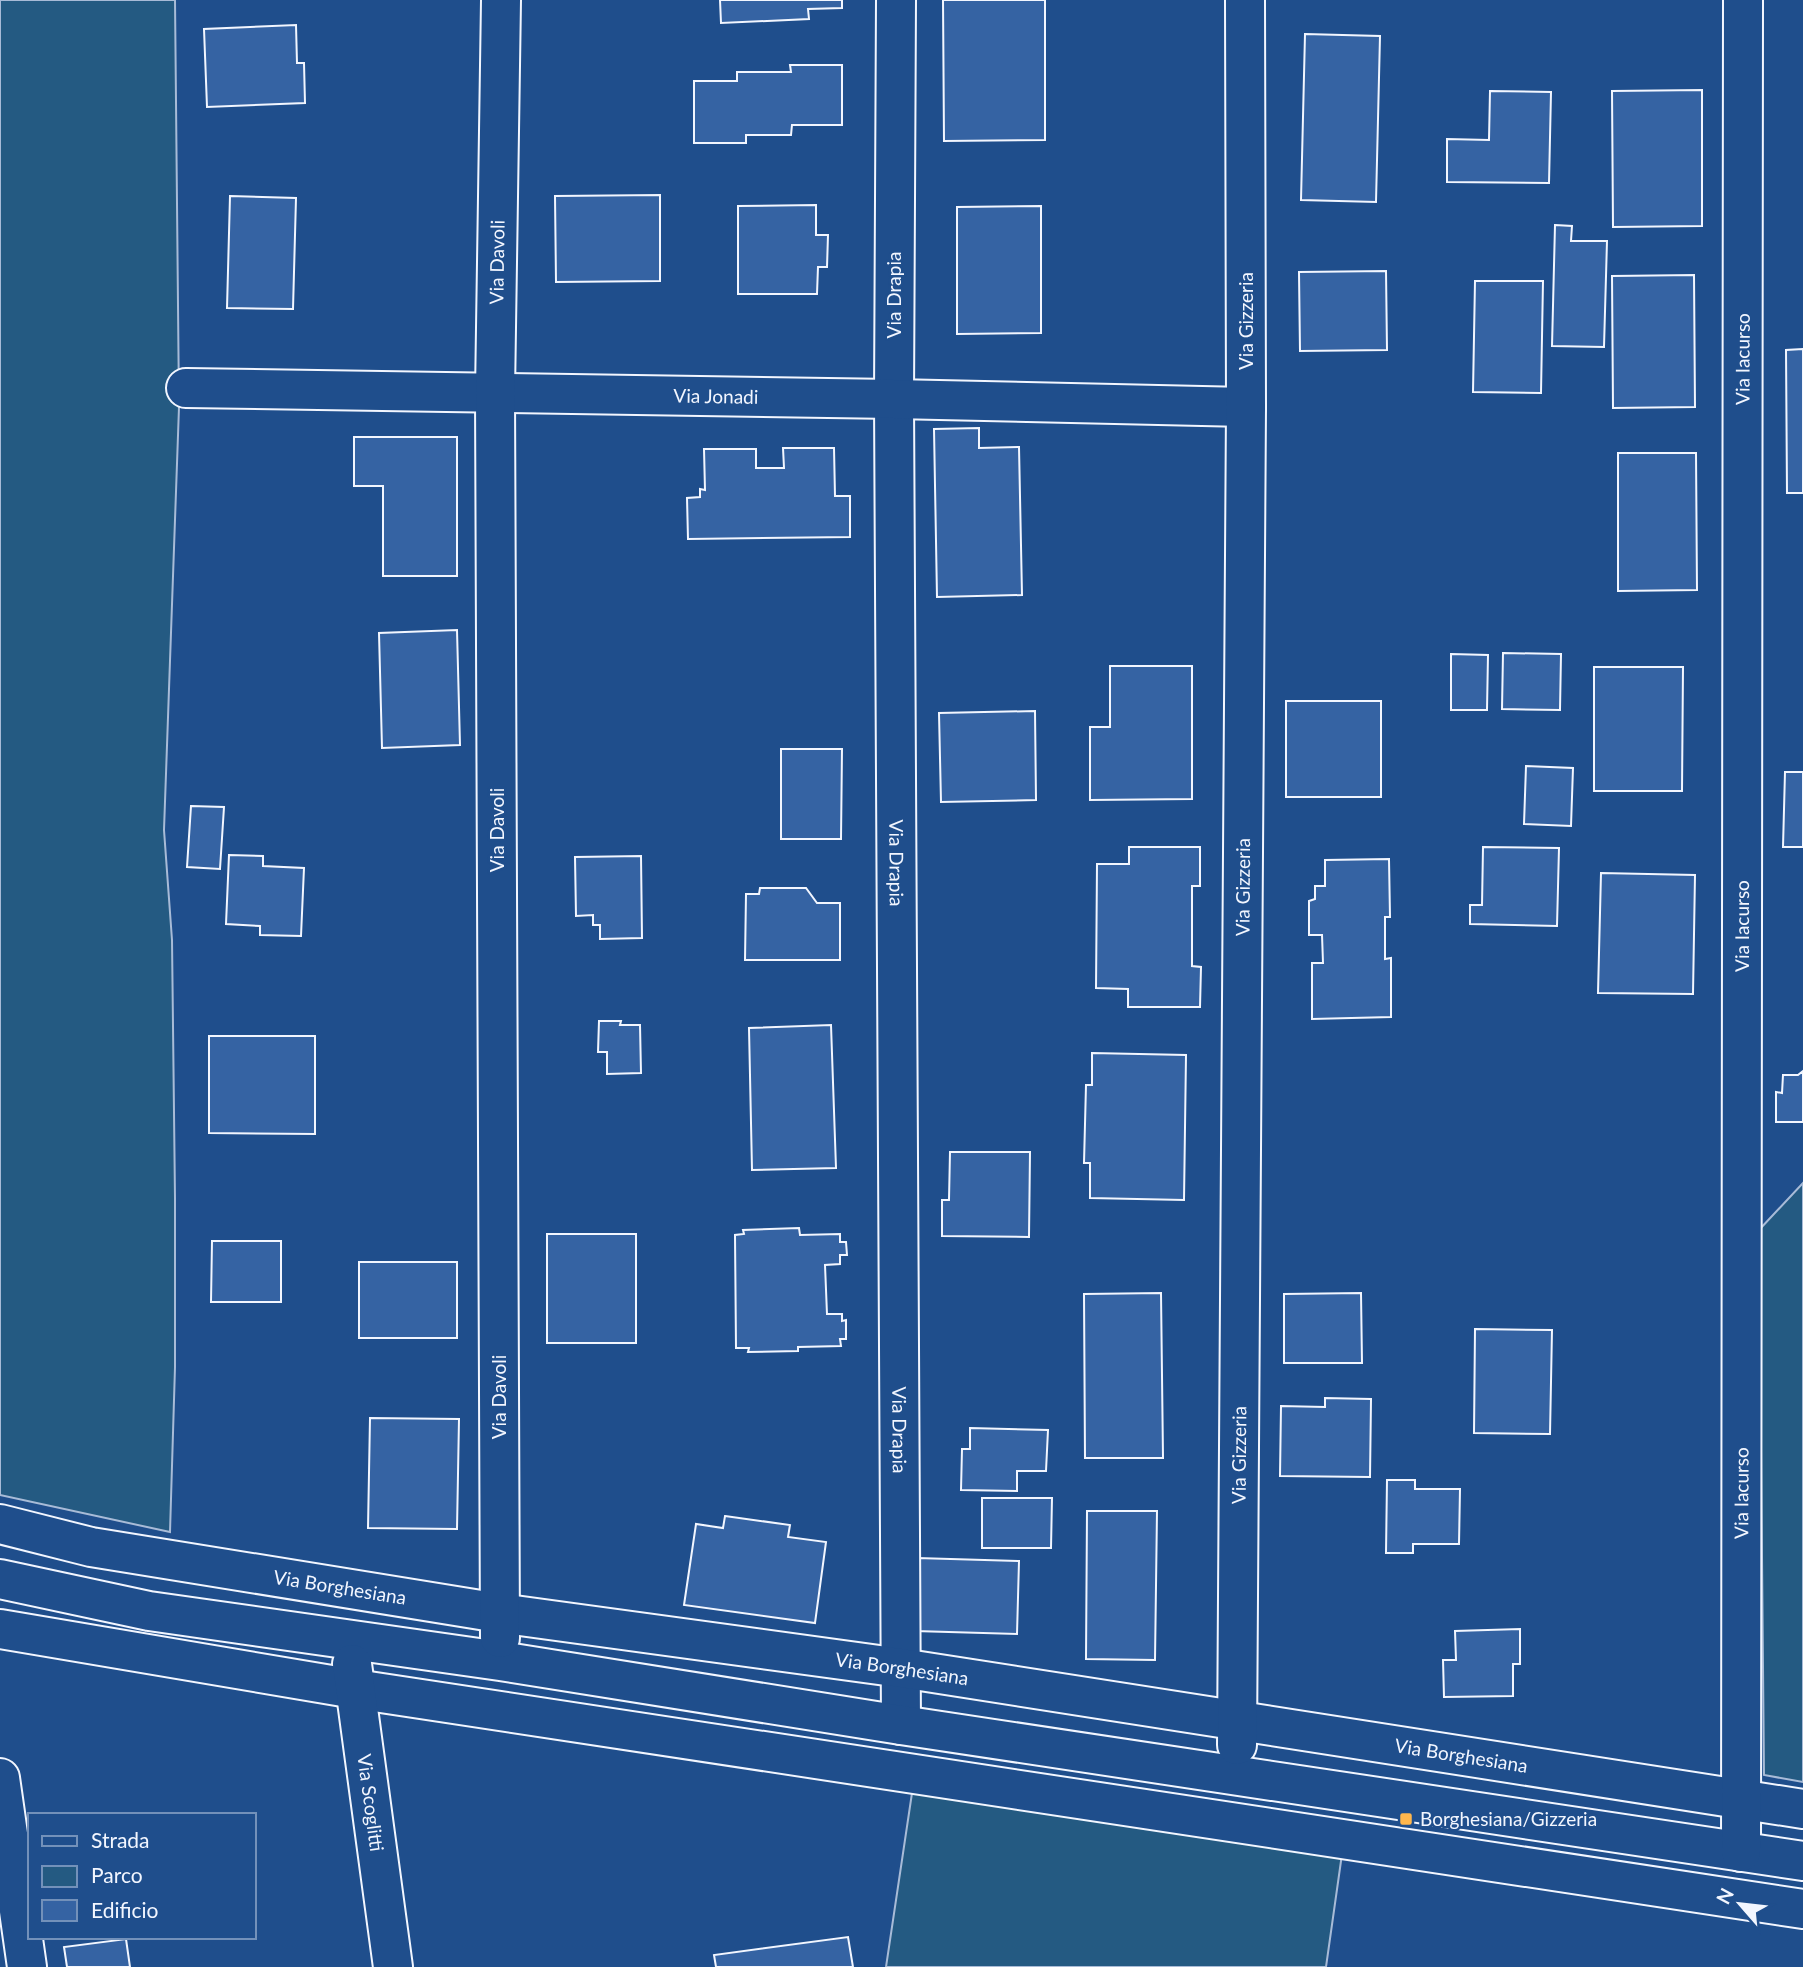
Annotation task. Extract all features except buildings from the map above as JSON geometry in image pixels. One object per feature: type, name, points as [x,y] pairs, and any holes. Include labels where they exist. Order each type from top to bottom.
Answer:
[{"type":"street","name":"Via Davoli","points":[[500,1661],[495,393],[501,0]]},
{"type":"street","name":"Via Drapia","points":[[896,0],[894,399],[901,1724]]},
{"type":"street","name":"Via Gizzeria","points":[[1237,1775],[1246,407],[1245,0]]},
{"type":"street","name":"Via Iacurso","points":[[1741,1852],[1743,0]]},
{"type":"street","name":"Via Jonadi","points":[[186,388],[1246,407]]},
{"type":"street","name":"Via Borghesiana","points":[[0,1524],[91,1547],[499,1613],[901,1668],[1803,1809]]},
{"type":"street","points":[[83,1598],[91,1547]]},
{"type":"street","points":[[0,1579],[149,1611],[348,1638],[1803,1861]]},
{"type":"street","points":[[0,1629],[355,1689],[1803,1909]]},
{"type":"street","name":"Via Scoglitti","points":[[348,1638],[393,1967]]},
{"type":"street","points":[[0,1778],[27,1967]]},
{"type":"green space","points":[[0,0],[175,0],[179,407],[164,830],[172,940],[175,1198],[175,1367],[170,1532],[0,1495]]},
{"type":"green space","points":[[1803,1183],[1803,1782],[1764,1775],[1759,1230]]},
{"type":"green space","points":[[912,1793],[1342,1854],[1326,1967],[886,1967]]},
{"type":"place","name":"Borghesiana/Gizzeria","points":[[1406,1819]]}]
